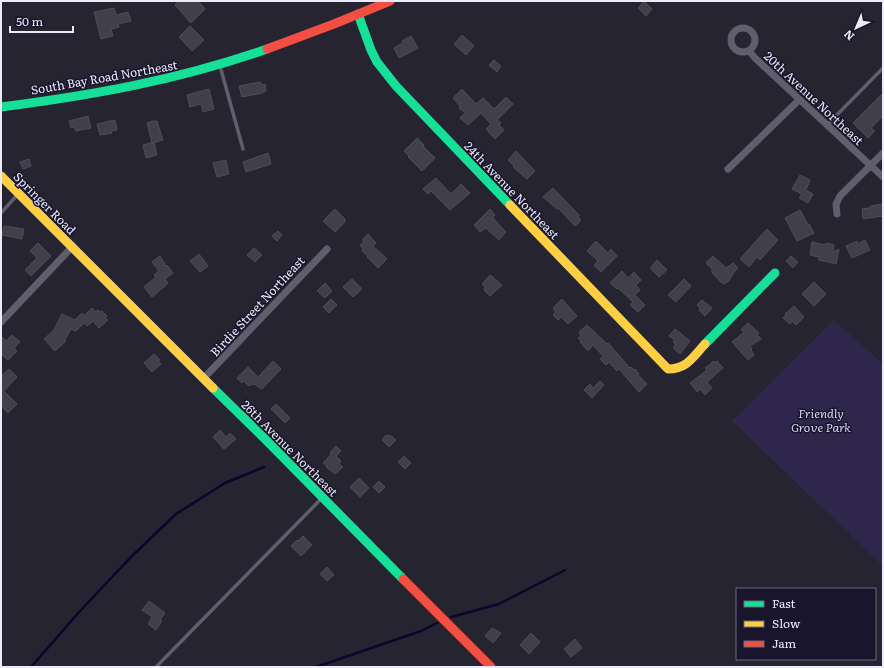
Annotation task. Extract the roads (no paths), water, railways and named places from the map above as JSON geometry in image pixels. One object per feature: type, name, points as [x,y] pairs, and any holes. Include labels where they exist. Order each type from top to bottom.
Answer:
[{"type":"street","name":"South Bay Road Northeast","points":[[1,107],[78,97],[159,81],[219,65],[268,49],[390,1]]},
{"type":"street","name":"24th Avenue Northeast","points":[[358,14],[377,62],[396,86],[668,369],[678,369],[684,366],[775,273]]},
{"type":"street","name":"20th Avenue Northeast","points":[[749,51],[799,100],[883,177]]},
{"type":"street","points":[[728,169],[799,100]]},
{"type":"street","points":[[837,214],[836,204],[840,196],[883,153]]},
{"type":"street","name":"Springer Road","points":[[1,176],[73,246]]},
{"type":"street","points":[[1,322],[73,246]]},
{"type":"street","name":"26th Avenue Northeast","points":[[73,246],[203,379],[265,439],[485,665]]},
{"type":"street","name":"Birdie Street Northeast","points":[[203,379],[327,248]]},
{"type":"lane","points":[[219,65],[243,149]]},
{"type":"lane","points":[[827,125],[883,68]]},
{"type":"lane","points":[[1,213],[19,194]]},
{"type":"lane","points":[[156,667],[322,498]]},
{"type":"waterway","points":[[31,667],[80,611],[130,558],[176,514],[225,483],[264,467]]},
{"type":"waterway","points":[[451,617],[499,604],[565,570]]},
{"type":"waterway","points":[[316,667],[421,631],[437,623]]},
{"type":"park label","name":"Friendly Grove Park","points":[[821,420]]}]
